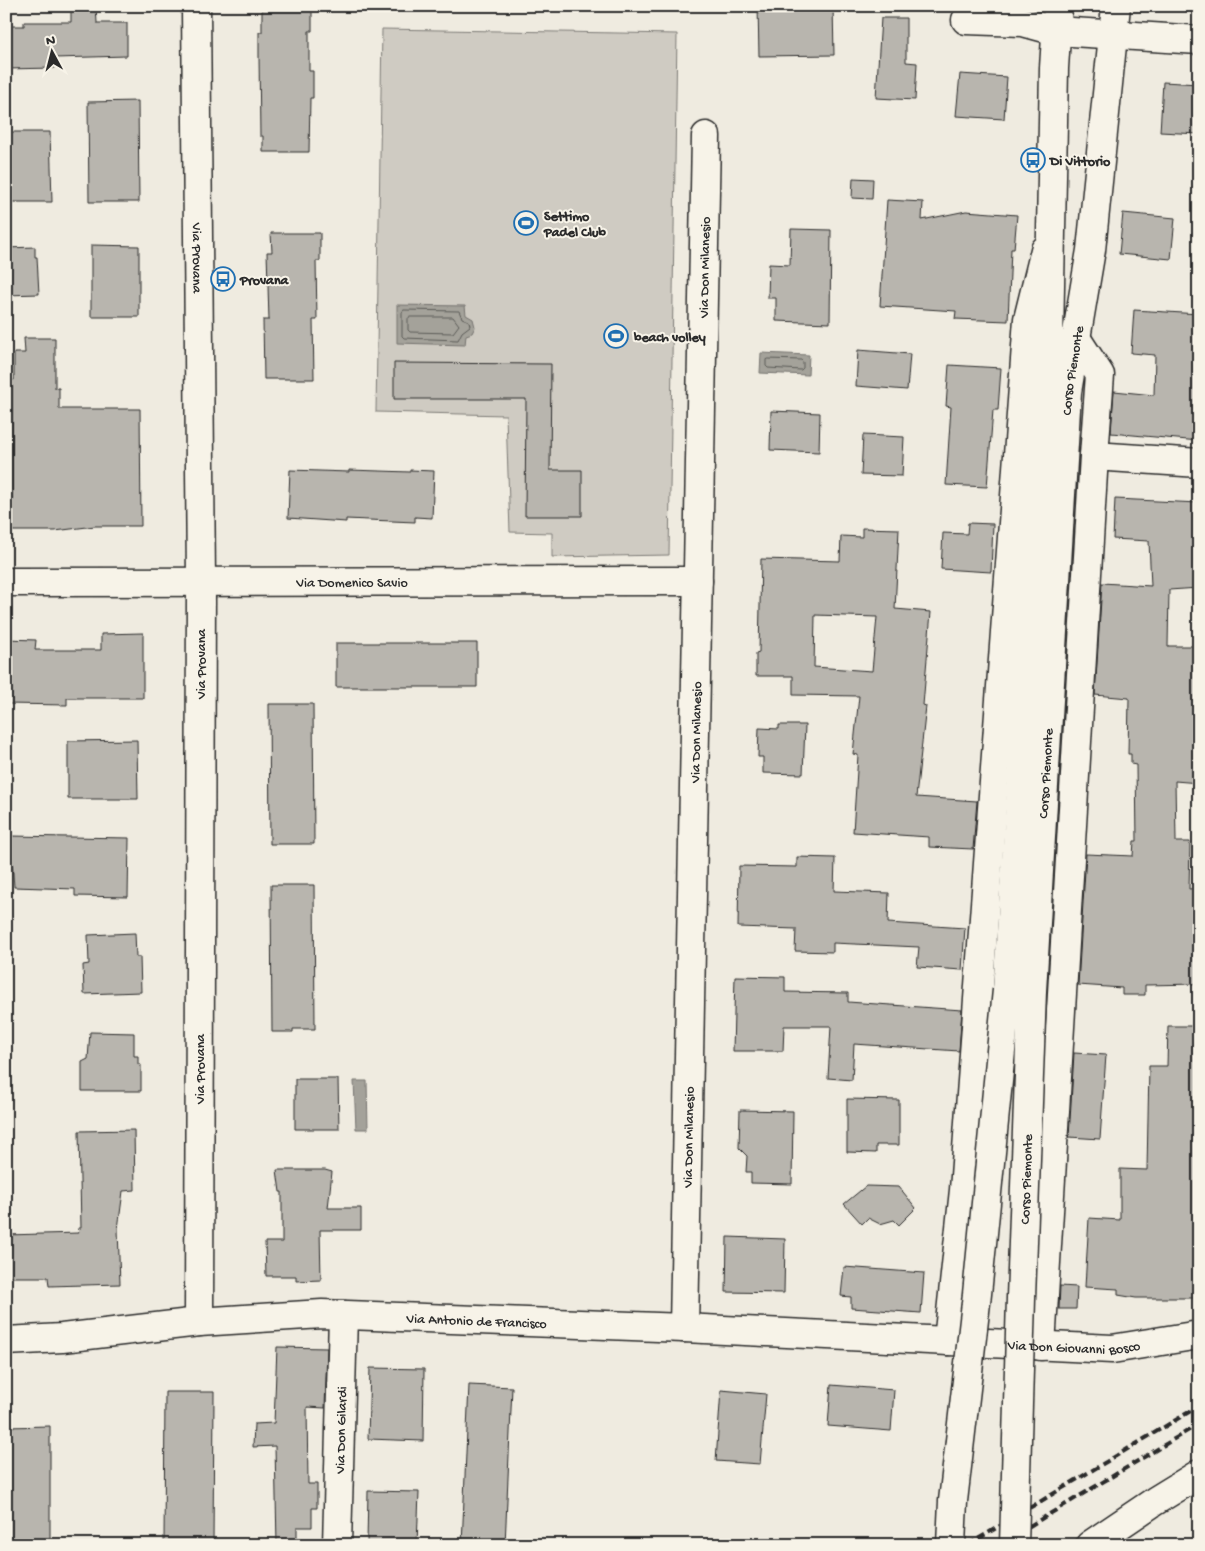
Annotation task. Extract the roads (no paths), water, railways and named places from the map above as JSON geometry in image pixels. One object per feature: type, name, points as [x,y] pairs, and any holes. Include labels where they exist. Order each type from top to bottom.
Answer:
[{"type":"street","name":"Via Provana","points":[[196,6],[201,582],[199,1322]]},
{"type":"street","name":"Corso Piemonte","points":[[951,1545],[953,1501],[976,1294],[1019,991],[1067,392],[1091,250],[1116,6]]},
{"type":"street","name":"Corso Piemonte","points":[[1014,1545],[1021,1298],[1019,991],[1048,394],[1054,68],[1057,18]]},
{"type":"street","points":[[966,20],[1023,22],[1057,18],[1114,35],[1199,40]]},
{"type":"street","name":"Via Don Milanesio","points":[[684,1328],[706,136]]},
{"type":"street","name":"Corso Piemonte","points":[[948,1341],[964,1190],[1028,319],[1051,229]]},
{"type":"street","points":[[1041,1346],[1100,375],[1076,338]]},
{"type":"street","points":[[1094,456],[1199,463]]},
{"type":"street","name":"Via Domenico Savio","points":[[6,582],[698,581]]},
{"type":"street","name":"Via Antonio de Francisco","points":[[6,1341],[62,1338],[199,1322],[322,1314],[684,1328],[948,1341]]},
{"type":"street","name":"Via Don Gilardi","points":[[337,1545],[343,1315]]},
{"type":"street","name":"Via Don Giovanni Bosco","points":[[948,1341],[1112,1348],[1137,1346],[1199,1335]]},
{"type":"street","points":[[1090,1545],[1199,1474]]},
{"type":"water","points":[[397,305],[465,306],[466,315],[473,319],[475,327],[472,333],[466,335],[465,345],[397,343]]},
{"type":"water","points":[[761,353],[809,355],[808,375],[760,373]]},
{"type":"water","points":[[354,1081],[367,1081],[368,1129],[356,1129]]},
{"type":"railway","points":[[968,1545],[1199,1406]]},
{"type":"railway","points":[[998,1545],[1199,1424]]},
{"type":"place","name":"Di Vittorio","points":[[1033,160]]},
{"type":"place","name":"Settimo Padel Club","points":[[526,223]]},
{"type":"place","name":"Provana","points":[[223,279]]},
{"type":"place","name":"beach volley","points":[[616,336]]}]
